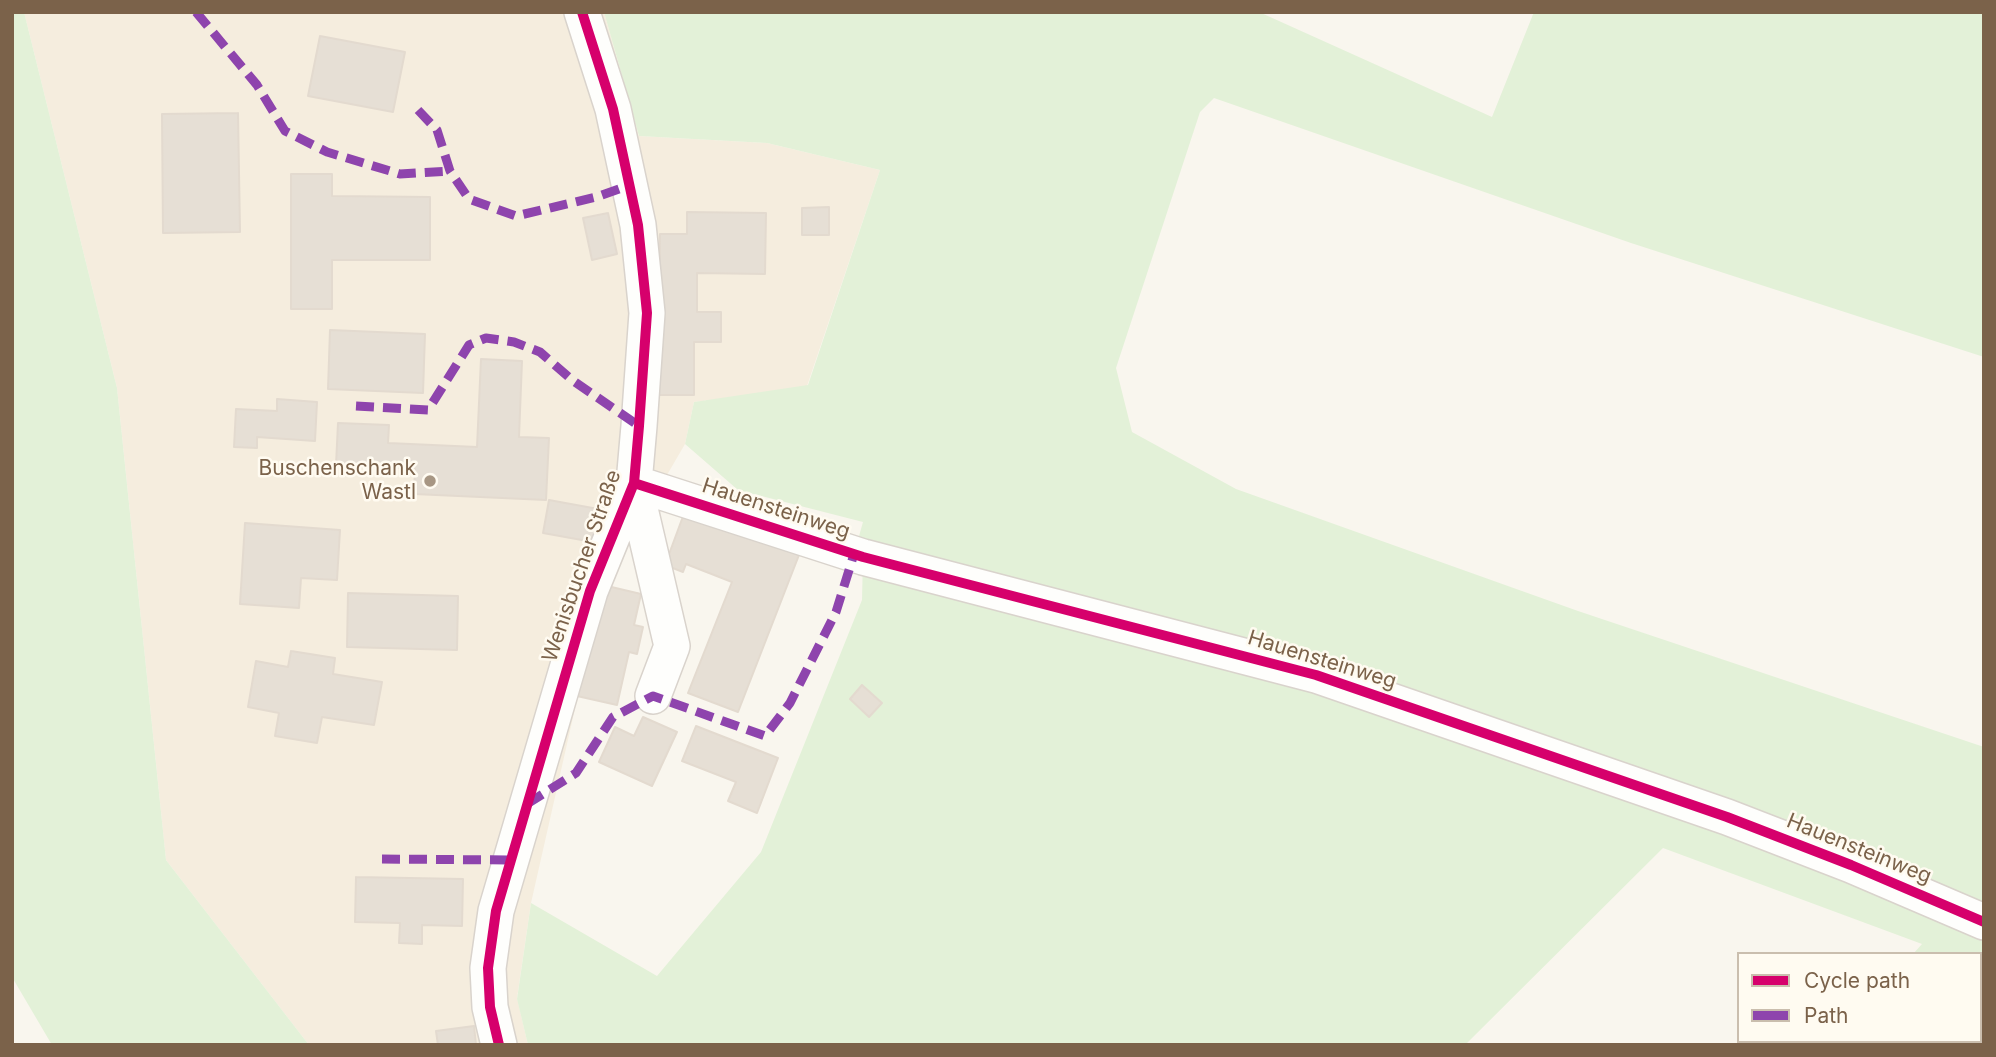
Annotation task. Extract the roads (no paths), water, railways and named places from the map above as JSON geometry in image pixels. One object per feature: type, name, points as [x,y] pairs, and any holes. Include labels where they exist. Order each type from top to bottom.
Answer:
[{"type":"street","name":"Wenisbucher Straße","points":[[499,1045],[490,1007],[488,968],[496,911],[590,591],[634,482],[647,313],[642,259],[638,225],[613,109],[582,12]]},
{"type":"street","points":[[634,482],[672,646],[653,696]]},
{"type":"street","name":"Hauensteinweg","points":[[634,482],[863,557],[1316,675],[1727,817],[1851,865],[1984,922]]},
{"type":"place","name":"Buschenschank Wastl","points":[[430,481]]}]
